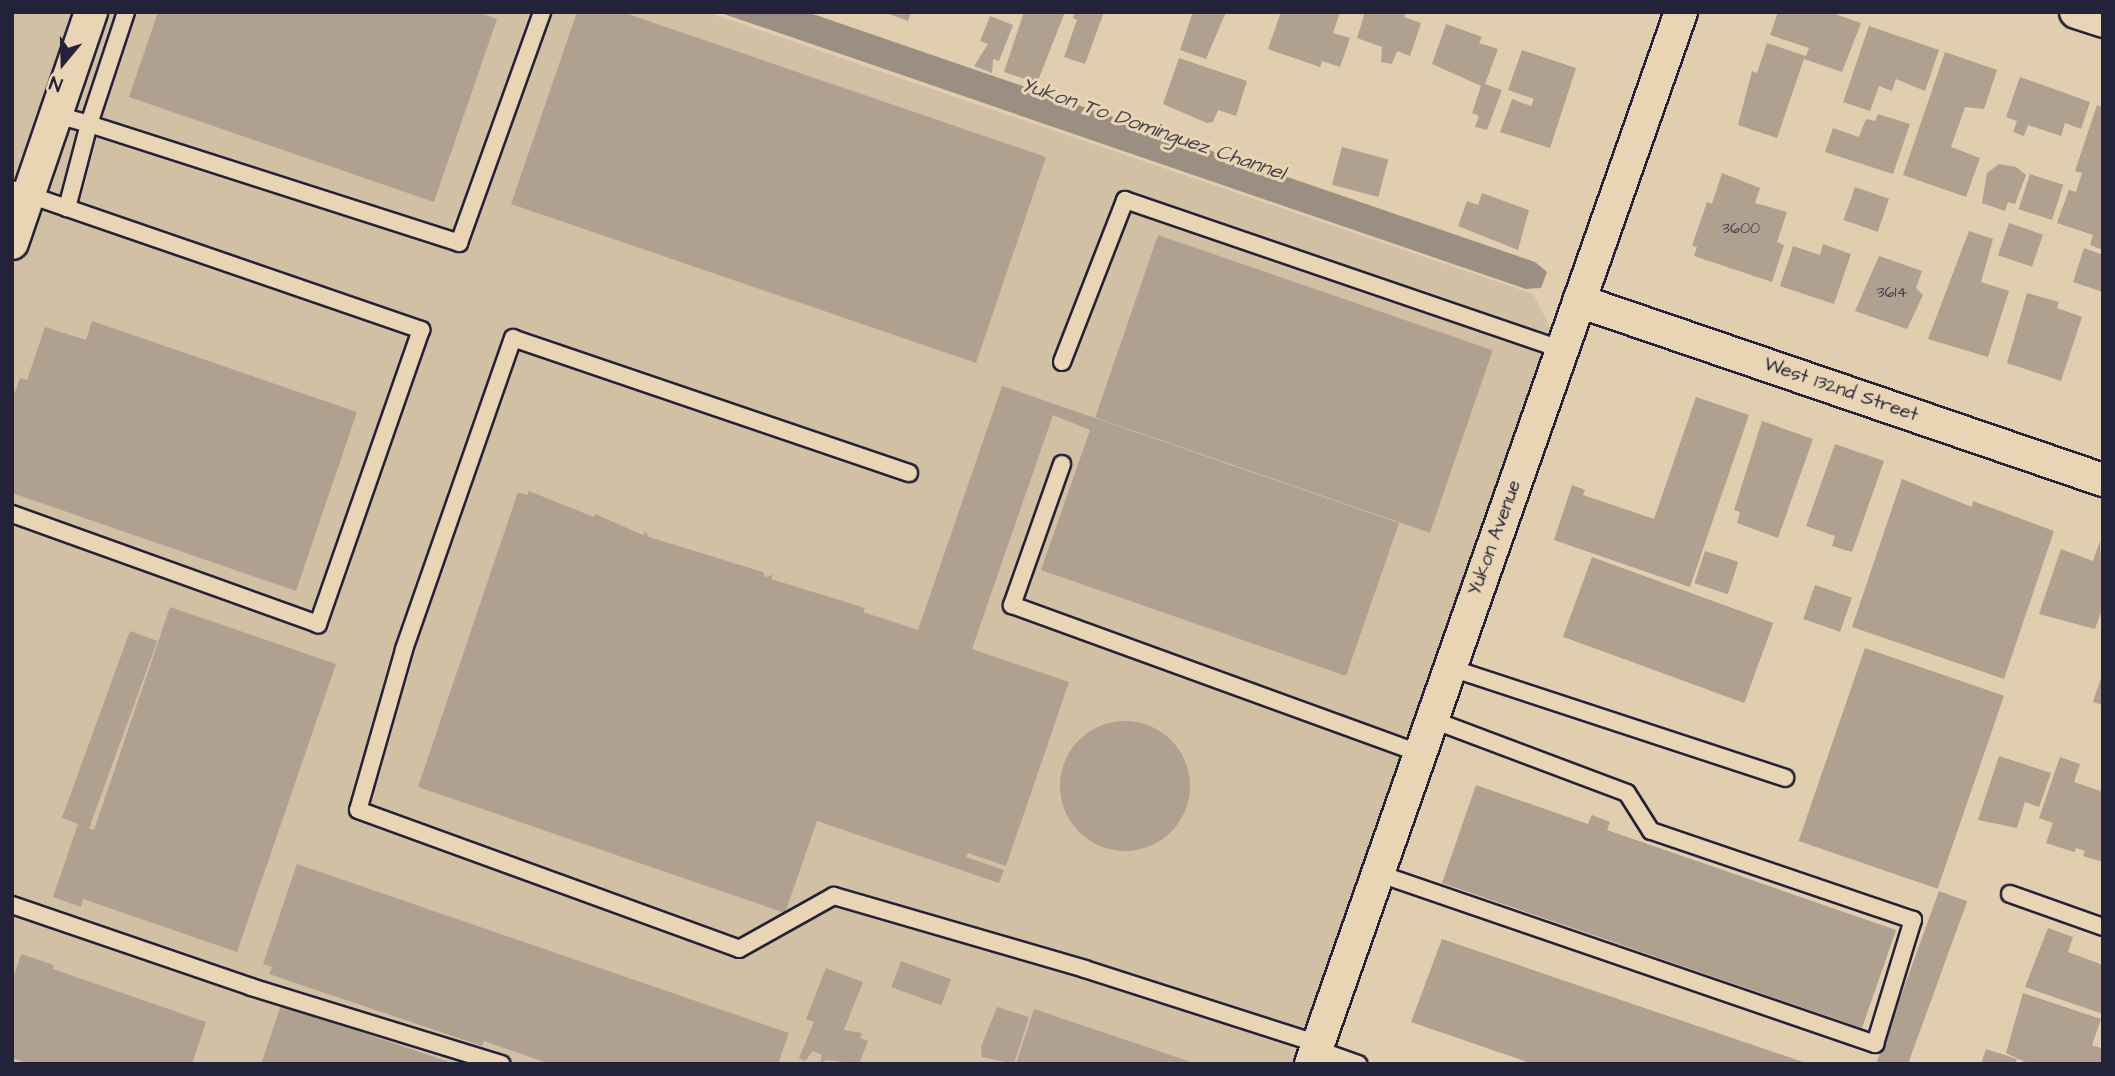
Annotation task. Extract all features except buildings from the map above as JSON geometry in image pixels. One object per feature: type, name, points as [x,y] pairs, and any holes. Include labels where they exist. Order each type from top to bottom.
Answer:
[{"type":"street","points":[[12,243],[21,192],[56,115],[91,12]]},
{"type":"street","points":[[2076,12],[2103,21]]},
{"type":"street","name":"Yukon Avenue","points":[[1315,1052],[1448,667],[1563,350],[1673,14]]},
{"type":"street","name":"West 132nd Street","points":[[1580,300],[2103,480]]},
{"type":"lane","points":[[66,208],[89,124],[126,12]]},
{"type":"lane","points":[[56,115],[459,243],[542,12]]},
{"type":"lane","points":[[12,514],[318,624],[421,330],[21,192]]},
{"type":"lane","points":[[1062,362],[1125,200],[1563,350]]},
{"type":"lane","points":[[909,473],[513,338],[404,650],[358,810],[739,949],[834,896],[1085,969],[1315,1052],[1358,1064]]},
{"type":"lane","points":[[1062,464],[1012,605],[1419,752]]},
{"type":"lane","points":[[1448,667],[1786,778]]},
{"type":"lane","points":[[1377,873],[1875,1044],[1913,920],[1651,831],[1627,793],[1430,719]]},
{"type":"lane","points":[[2010,894],[2103,927]]},
{"type":"lane","points":[[12,905],[251,987],[500,1064]]},
{"type":"shaded area","points":[[12,12],[706,12],[1533,294],[1562,350],[1312,1064],[12,1064]]},
{"type":"shaded area","points":[[718,12],[807,12],[1535,262],[1547,272],[1541,288],[1526,289]]},
{"type":"water label","name":"Yukon To Dominguez Channel","points":[[1153,129]]}]
